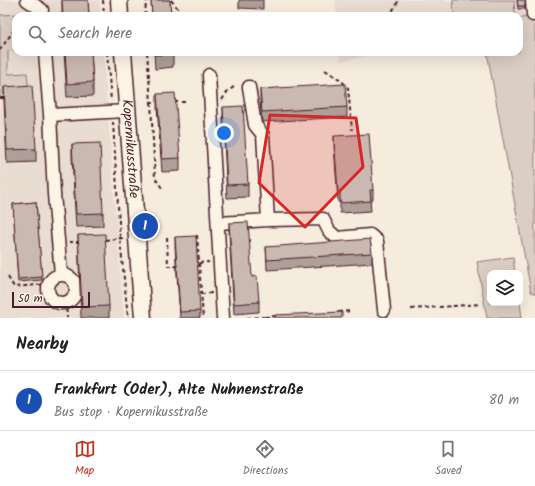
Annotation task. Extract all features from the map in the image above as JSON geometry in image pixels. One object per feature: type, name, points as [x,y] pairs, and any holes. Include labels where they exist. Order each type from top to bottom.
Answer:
[{"type":"main road","points":[[119,0],[120,12]]},
{"type":"main road","name":"Kopernikusstraße","points":[[123,56],[120,111],[137,237],[143,318]]},
{"type":"lane","points":[[27,0],[42,9]]},
{"type":"lane","points":[[532,0],[533,15],[535,15]]},
{"type":"lane","points":[[45,56],[54,194],[61,274]]},
{"type":"lane","points":[[209,75],[223,318]]},
{"type":"lane","points":[[249,87],[255,125],[263,135],[268,220]]},
{"type":"lane","points":[[50,115],[120,111]]},
{"type":"lane","points":[[218,223],[323,219],[329,232],[337,238],[370,235],[377,240],[384,310]]},
{"type":"lane","points":[[61,274],[70,277],[76,284],[76,293],[66,302],[57,302],[50,296],[49,292],[49,284],[54,277],[61,274]]},
{"type":"path","points":[[103,0],[104,12]]},
{"type":"path","points":[[145,12],[146,1],[155,0]]},
{"type":"path","points":[[171,0],[179,10]]},
{"type":"path","points":[[392,12],[399,0]]},
{"type":"path","points":[[0,50],[12,33]]},
{"type":"path","points":[[108,56],[120,111],[120,239],[128,318]]},
{"type":"path","points":[[147,56],[155,178],[162,188]]},
{"type":"path","points":[[325,70],[341,80],[348,88],[352,130]]},
{"type":"path","points":[[0,98],[7,98]]},
{"type":"path","points":[[151,102],[165,102]]},
{"type":"path","points":[[171,102],[185,102]]},
{"type":"path","points":[[197,235],[203,318]]},
{"type":"path","points":[[105,240],[137,237]]},
{"type":"path","points":[[167,237],[168,266],[177,266]]},
{"type":"path","points":[[58,243],[82,241]]},
{"type":"path","points":[[8,277],[14,287],[49,284]]},
{"type":"path","points":[[66,302],[67,318]]},
{"type":"path","points":[[411,308],[480,304]]},
{"type":"path","points":[[336,312],[352,311]]},
{"type":"path","points":[[247,318],[281,316]]},
{"type":"highlighted area","points":[[270,115],[356,118],[363,167],[305,227],[259,183]]},
{"type":"shaded area","points":[[0,0],[99,0],[100,12],[12,12],[12,56],[103,56],[124,318],[0,318]]},
{"type":"shaded area","points":[[335,0],[453,0],[453,12],[336,12]]},
{"type":"shaded area","points":[[453,0],[514,0],[515,12],[454,12]]},
{"type":"shaded area","points":[[514,0],[535,0],[535,17],[523,18],[523,12],[515,12]]},
{"type":"shaded area","points":[[12,14],[12,50],[8,51],[8,74],[27,73],[29,94],[0,98],[0,15]]},
{"type":"shaded area","points":[[535,17],[535,293],[531,292],[488,56],[523,56],[523,18]]},
{"type":"shaded area","points":[[340,56],[367,56],[341,61]]},
{"type":"shaded area","points":[[513,257],[515,270],[487,270],[487,306],[520,306],[522,318],[487,318],[477,262]]},
{"type":"building","points":[[62,0],[88,0],[89,12],[63,12]]},
{"type":"building","points":[[151,0],[170,0],[171,12],[152,12]]},
{"type":"building","points":[[517,0],[525,0],[525,6],[518,6]]},
{"type":"building","points":[[65,56],[91,56],[93,82],[67,84]]},
{"type":"building","points":[[345,84],[347,107],[262,112],[260,89]]},
{"type":"building","points":[[32,85],[36,149],[7,150],[4,87]]},
{"type":"building","points":[[175,93],[180,158],[162,159],[157,94]]},
{"type":"building","points":[[243,106],[248,184],[227,185],[223,107]]},
{"type":"building","points":[[369,134],[373,190],[370,190],[371,201],[340,203],[334,136]]},
{"type":"building","points":[[100,143],[103,213],[76,214],[72,144]]},
{"type":"building","points":[[36,202],[42,277],[18,279],[13,204]]},
{"type":"building","points":[[248,222],[252,277],[257,276],[259,302],[234,304],[229,223]]},
{"type":"building","points":[[105,234],[109,306],[82,307],[78,235]]},
{"type":"building","points":[[196,236],[200,311],[180,312],[175,237]]},
{"type":"building","points":[[370,239],[372,253],[267,260],[266,247]]},
{"type":"building","points":[[342,312],[342,318],[275,318],[275,315]]},
{"type":"place","name":"Frankfurt (Oder), Alte Nuhnenstraße","points":[[145,226]]}]
